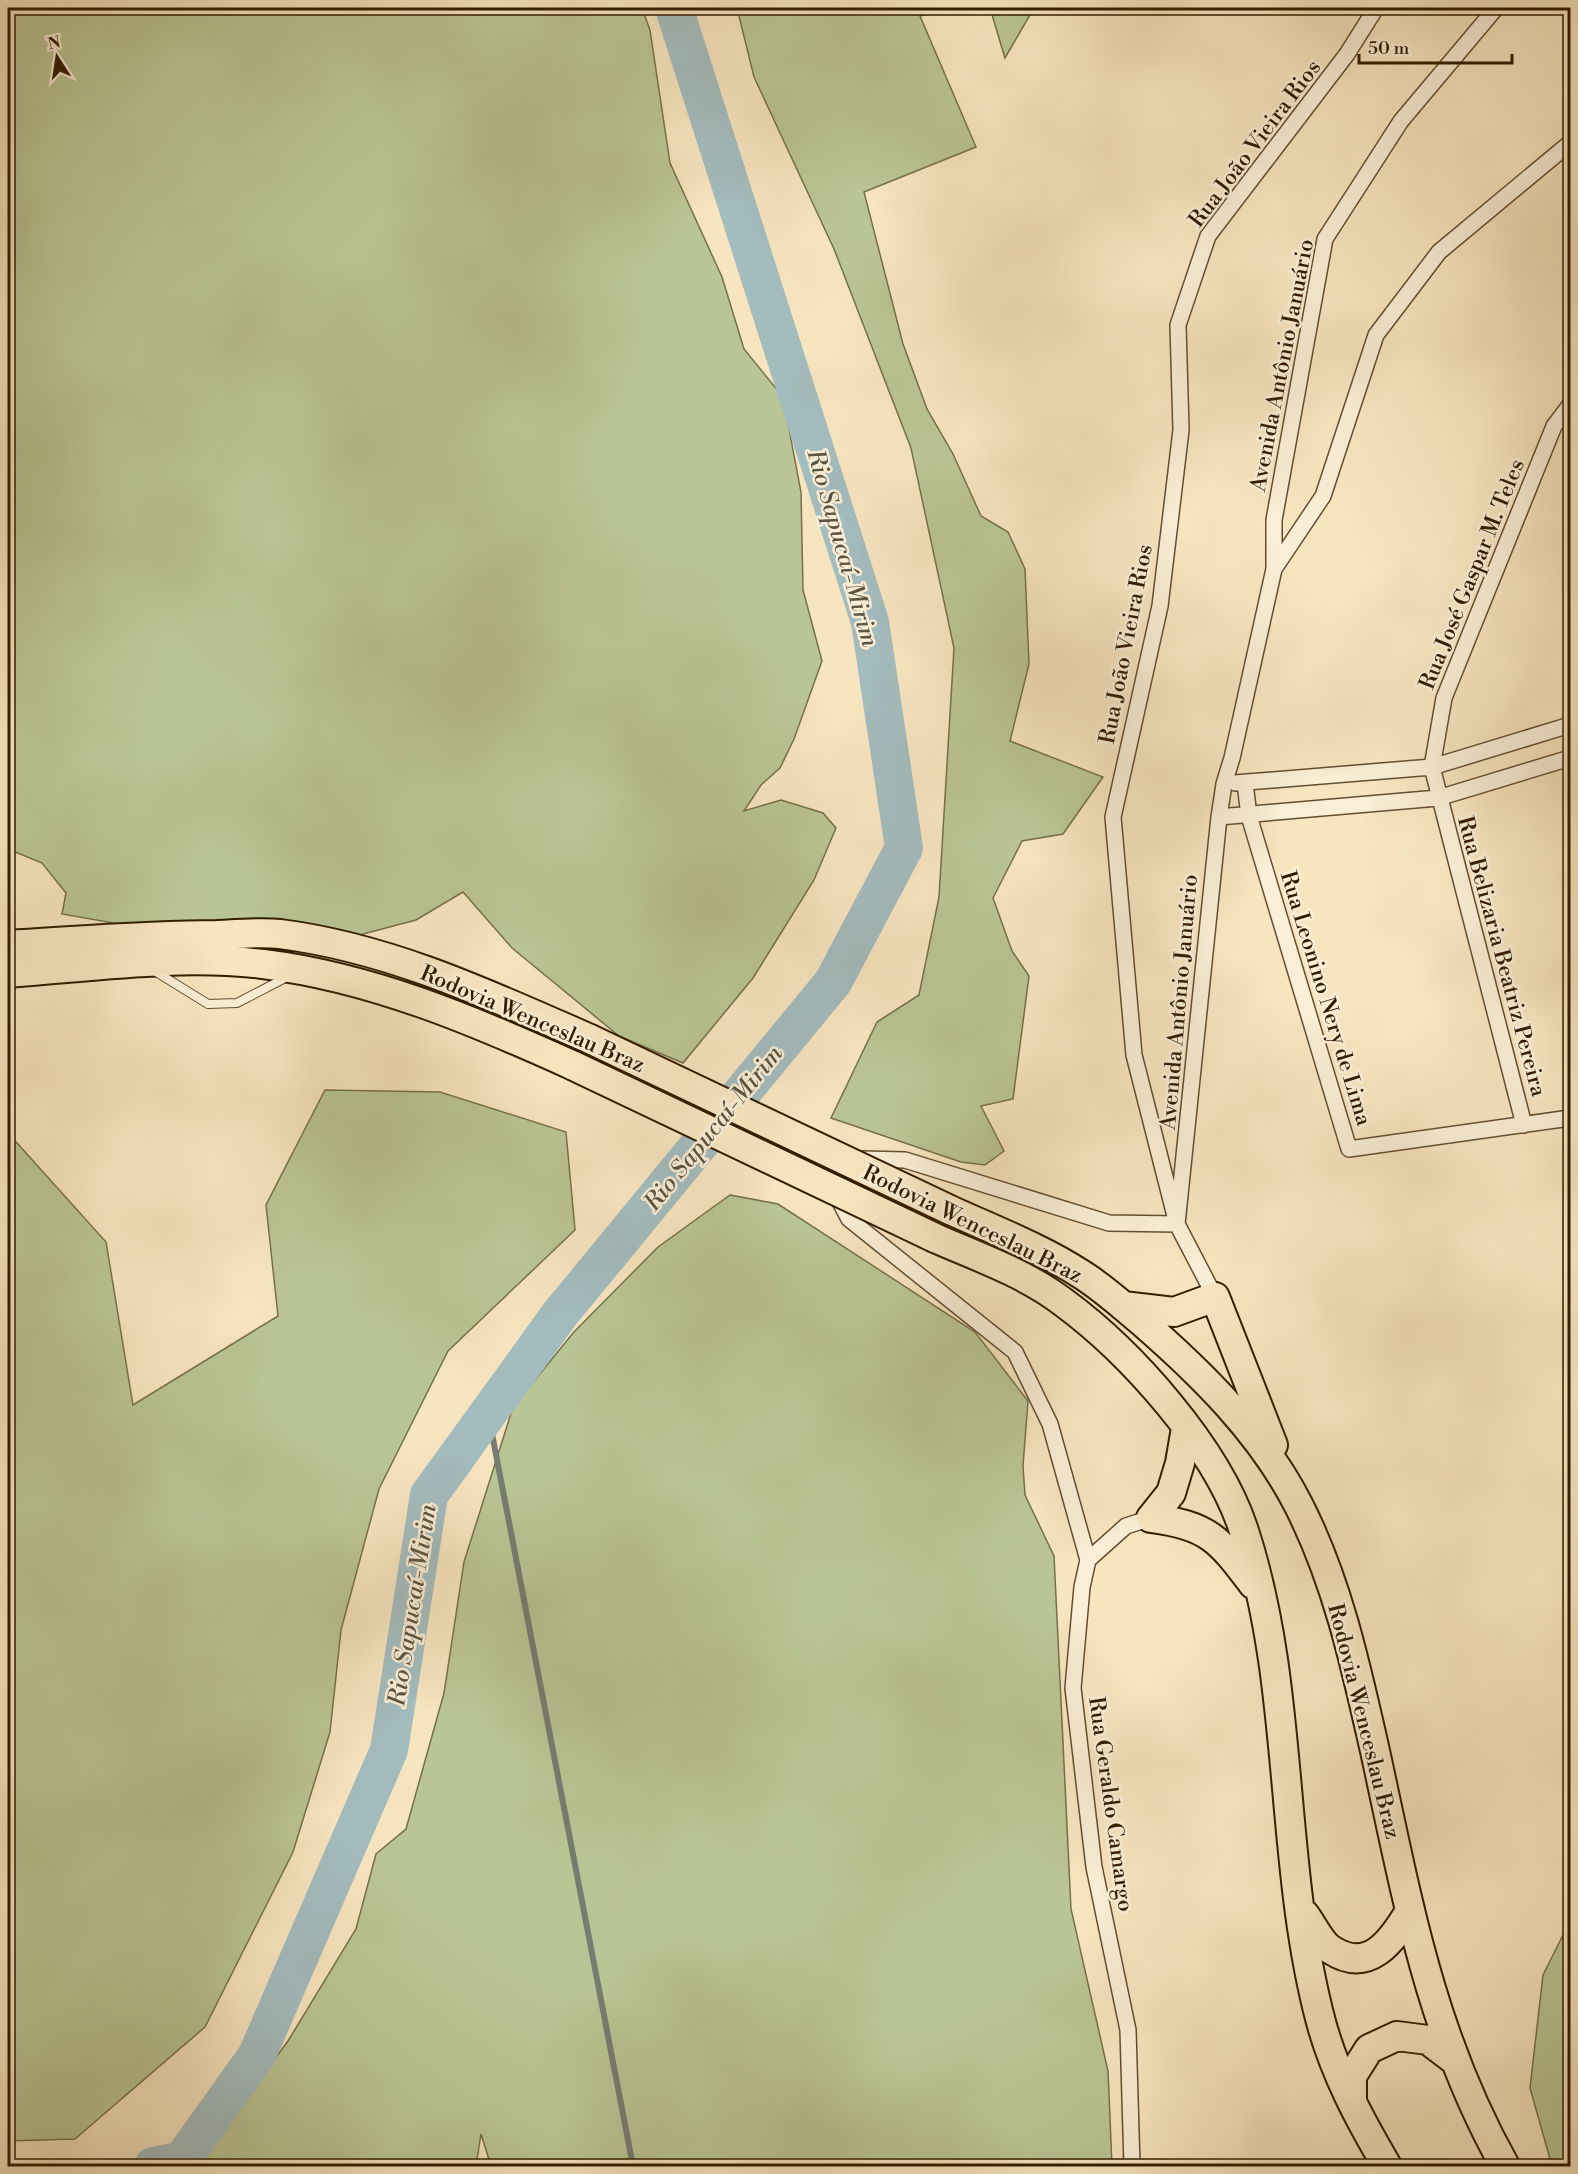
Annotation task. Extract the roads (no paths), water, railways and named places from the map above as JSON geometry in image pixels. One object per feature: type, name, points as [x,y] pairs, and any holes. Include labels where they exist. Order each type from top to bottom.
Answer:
[{"type":"highway","name":"Rodovia Wenceslau Braz","points":[[8,945],[184,935],[279,934],[342,946],[402,962],[486,994],[590,1039],[950,1210],[1081,1274],[1123,1306],[1218,1392],[1266,1451],[1299,1505],[1326,1568],[1350,1642],[1430,1990],[1453,2059],[1485,2130],[1505,2166]]},
{"type":"highway","name":"Rodovia Wenceslau Braz","points":[[8,973],[185,960],[261,964],[301,970],[384,992],[476,1022],[574,1066],[935,1238],[1015,1273],[1062,1300],[1119,1350],[1149,1381],[1186,1428],[1217,1473],[1242,1526],[1261,1594],[1273,1669],[1300,1908],[1322,2023],[1352,2107],[1387,2166]]},
{"type":"highway","points":[[1123,1306],[1174,1312],[1215,1297],[1229,1339],[1299,1505]]},
{"type":"highway","points":[[1186,1428],[1180,1463],[1171,1493],[1151,1518],[1177,1522],[1205,1531],[1225,1548],[1261,1594]]},
{"type":"highway","points":[[1300,1908],[1329,1948],[1352,1958],[1376,1953],[1392,1941],[1410,1911]]},
{"type":"highway","points":[[1352,2107],[1352,2076],[1369,2049],[1397,2036],[1428,2040],[1453,2059]]},
{"type":"street","name":"Rua João Vieira Rios","points":[[1215,1297],[1177,1224],[1134,1055],[1113,817],[1160,606],[1181,430],[1178,326],[1208,236],[1347,54],[1376,8]]},
{"type":"street","name":"Avenida Antônio Januário","points":[[1177,1224],[1219,817],[1224,784],[1232,758],[1274,569],[1274,520],[1326,239],[1401,121],[1496,8]]},
{"type":"street","points":[[1274,569],[1323,496],[1376,335],[1439,252],[1570,142]]},
{"type":"street","name":"Rua José Gaspar M. Teles","points":[[1432,767],[1444,698],[1554,426],[1570,405]]},
{"type":"street","points":[[1224,784],[1432,767],[1570,725]]},
{"type":"street","points":[[1219,817],[1438,798],[1570,758]]},
{"type":"street","name":"Rua Belizaria Beatriz Pereira","points":[[1432,767],[1438,798],[1524,1125]]},
{"type":"street","name":"Rua Leonino Nery de Lima","points":[[1245,783],[1249,816],[1349,1149],[1570,1118]]},
{"type":"street","points":[[1151,1518],[1126,1526],[1088,1560],[1050,1424],[1016,1352],[849,1219],[839,1200],[841,1181],[846,1169],[862,1159],[905,1160],[1108,1223],[1177,1224]]},
{"type":"street","name":"Rua Geraldo Camargo","points":[[1088,1560],[1082,1587],[1073,1688],[1094,1867],[1128,2030],[1132,2166]]},
{"type":"lane","points":[[141,963],[208,1004],[237,1003],[301,970]]},
{"type":"waterway","name":"Rio Sapucaí-Mirim","points":[[153,2166],[182,2160],[257,2055],[389,1750],[429,1495],[560,1314],[833,982],[904,848],[870,622],[674,8]]},
{"type":"waterway","points":[[488,1413],[633,2166]]}]
